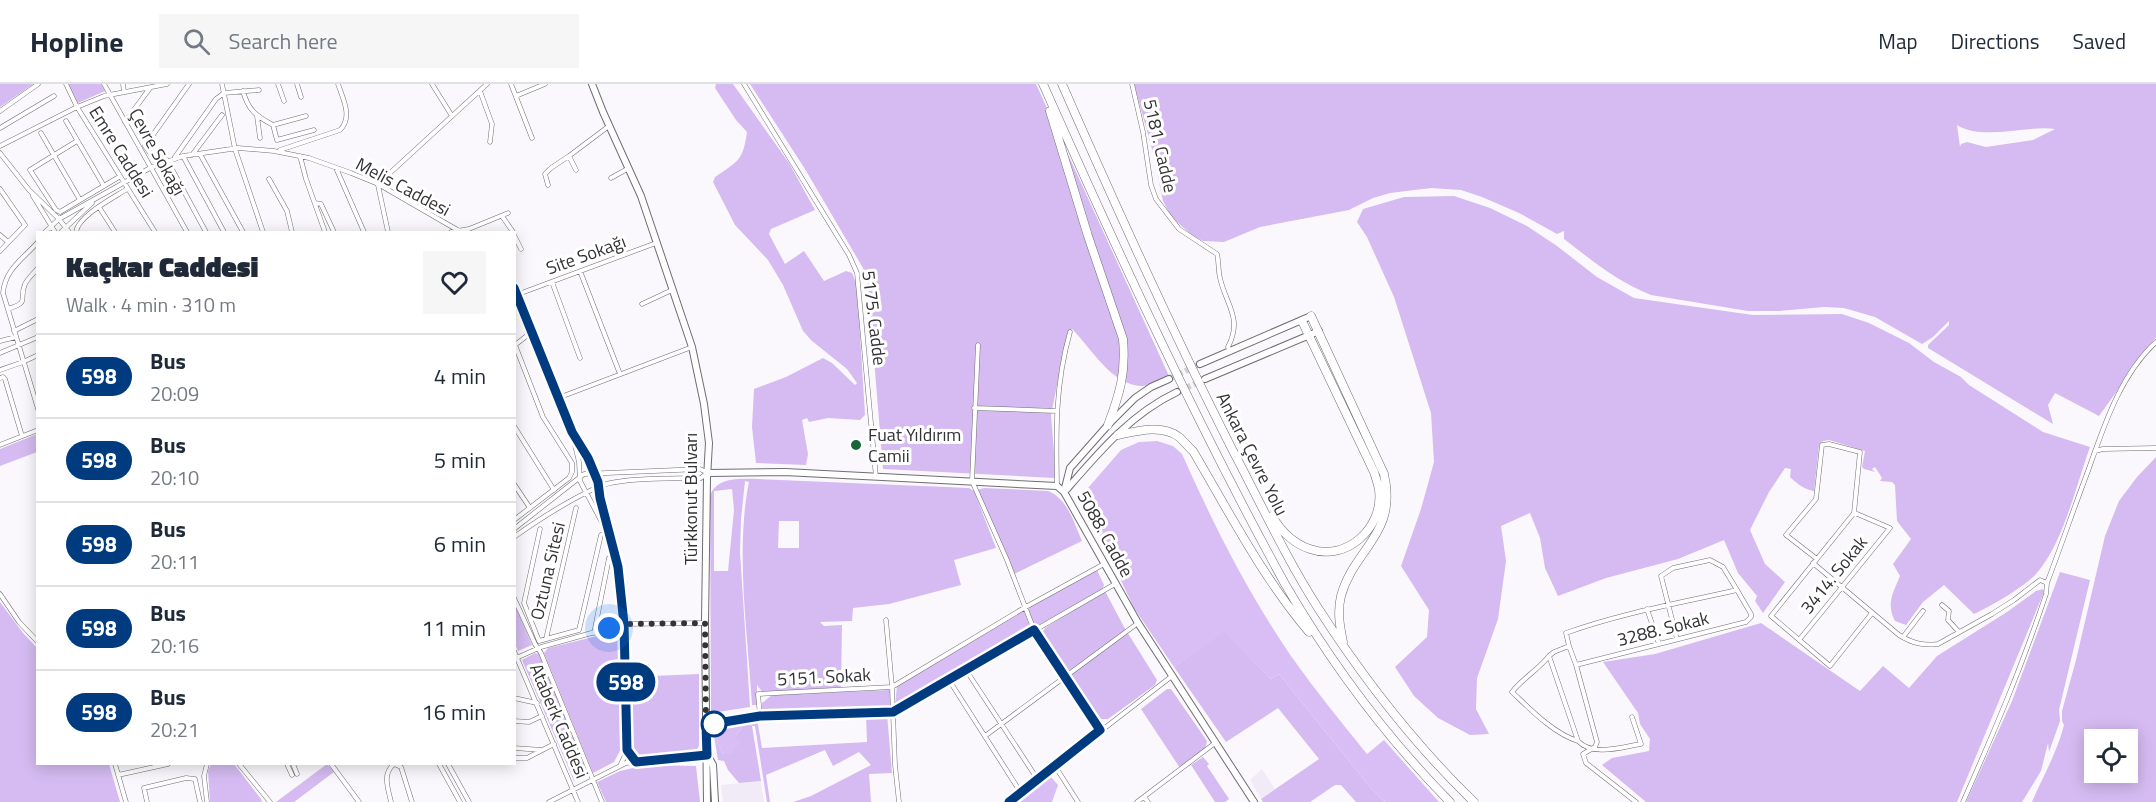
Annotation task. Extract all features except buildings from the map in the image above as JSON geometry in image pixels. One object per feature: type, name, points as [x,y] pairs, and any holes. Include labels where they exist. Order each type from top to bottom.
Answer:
[{"type":"highway","points":[[1042,84],[1088,236],[1123,339],[1125,355],[1123,380],[1120,395],[1108,425]]},
{"type":"highway","name":"Ankara Çevre Yolu","points":[[1042,84],[1174,370],[1270,558],[1331,658],[1393,739],[1450,802]]},
{"type":"highway","name":"Ankara Çevre Yolu","points":[[1062,84],[1162,304],[1246,475],[1318,608],[1406,729],[1474,802]]},
{"type":"highway","points":[[1311,316],[1384,474],[1387,487],[1388,501],[1380,528],[1349,575],[1340,598],[1339,609],[1344,645]]},
{"type":"highway","points":[[1246,475],[1279,528],[1289,538],[1312,550],[1334,551],[1346,547],[1368,532],[1374,519],[1379,505],[1379,490],[1374,472],[1302,321]]},
{"type":"highway","points":[[1118,435],[1160,429],[1178,436],[1193,451],[1259,561],[1296,616],[1331,658]]},
{"type":"street","points":[[0,111],[38,84]]},
{"type":"street","name":"Emre Caddesi","points":[[66,84],[77,107],[119,177],[154,231]]},
{"type":"street","name":"Çevre Sokağı","points":[[104,84],[186,231]]},
{"type":"street","points":[[123,84],[124,92]]},
{"type":"street","points":[[0,146],[77,107],[110,94],[167,84]]},
{"type":"street","points":[[158,165],[145,146],[189,84]]},
{"type":"street","points":[[222,84],[235,149],[262,231]]},
{"type":"street","points":[[278,84],[285,100]]},
{"type":"street","points":[[297,84],[301,97]]},
{"type":"street","points":[[277,151],[340,130],[345,125],[346,106],[338,84]]},
{"type":"street","points":[[432,84],[452,116]]},
{"type":"street","points":[[388,231],[378,184],[488,84]]},
{"type":"street","points":[[511,84],[532,138]]},
{"type":"street","points":[[516,96],[544,84]]},
{"type":"street","name":"Türkkonut Bulvarı","points":[[592,84],[641,196],[692,346],[704,404],[709,443],[705,623],[707,802]]},
{"type":"street","name":"5175. Cadde","points":[[744,84],[849,255],[857,273],[876,478]]},
{"type":"street","name":"5181. Cadde","points":[[1132,84],[1143,132],[1151,184],[1156,199],[1179,229],[1214,251],[1218,259],[1221,284],[1233,314],[1235,326],[1228,347],[1230,351]]},
{"type":"street","points":[[125,122],[150,87]]},
{"type":"street","points":[[174,158],[216,99],[224,93],[259,90]]},
{"type":"street","points":[[243,91],[247,106],[273,125],[277,140],[314,130]]},
{"type":"street","points":[[480,91],[492,124],[490,142]]},
{"type":"street","points":[[0,128],[54,96]]},
{"type":"street","points":[[191,155],[222,115]]},
{"type":"street","points":[[257,115],[260,138]]},
{"type":"street","points":[[273,125],[306,116]]},
{"type":"street","points":[[66,121],[104,186]]},
{"type":"street","points":[[548,185],[545,174],[551,168],[609,126]]},
{"type":"street","points":[[40,133],[80,200]]},
{"type":"street","points":[[78,141],[30,170],[56,210],[60,212],[119,177]]},
{"type":"street","name":"Melis Caddesi","points":[[50,225],[123,182],[167,160],[235,149],[277,151],[336,168],[378,184],[457,231]]},
{"type":"street","points":[[0,153],[29,190],[54,231]]},
{"type":"street","points":[[200,154],[242,231]]},
{"type":"street","points":[[183,156],[223,231]]},
{"type":"street","points":[[300,156],[325,231]]},
{"type":"street","points":[[569,156],[576,170]]},
{"type":"street","points":[[167,160],[205,231]]},
{"type":"street","points":[[336,168],[364,231]]},
{"type":"street","points":[[611,178],[630,168]]},
{"type":"street","points":[[269,179],[287,211],[292,231]]},
{"type":"street","points":[[0,189],[24,225],[0,251]]},
{"type":"street","points":[[76,231],[77,226],[99,207],[127,189]]},
{"type":"street","points":[[29,190],[59,219],[67,231]]},
{"type":"street","name":"Melis Caddesi","points":[[67,231],[94,201]]},
{"type":"street","points":[[315,203],[321,204],[334,231]]},
{"type":"street","points":[[99,207],[114,231]]},
{"type":"street","points":[[462,231],[508,213]]},
{"type":"street","points":[[502,216],[512,231]]},
{"type":"street","points":[[46,231],[50,225]]},
{"type":"street","points":[[0,235],[8,242]]},
{"type":"street","points":[[516,238],[521,249]]},
{"type":"street","name":"Site Sokağı","points":[[524,292],[656,243]]},
{"type":"street","points":[[36,244],[9,272],[2,283],[18,346],[36,403]]},
{"type":"street","points":[[8,309],[24,301],[25,285],[36,271]]},
{"type":"street","points":[[580,271],[621,374]]},
{"type":"street","points":[[552,282],[580,358]]},
{"type":"street","points":[[642,304],[672,290]]},
{"type":"street","points":[[516,293],[572,432],[595,475],[618,567],[624,624],[627,750],[619,766]]},
{"type":"street","points":[[1200,364],[1311,316]]},
{"type":"street","points":[[14,331],[36,320]]},
{"type":"street","points":[[516,345],[533,331]]},
{"type":"street","points":[[1205,379],[1319,331]]},
{"type":"street","points":[[1057,486],[1056,411],[1063,358],[1071,332]]},
{"type":"street","points":[[0,341],[16,338]]},
{"type":"street","points":[[0,353],[36,338]]},
{"type":"street","points":[[1963,802],[2026,656],[2046,594],[2047,584],[2116,400],[2133,369],[2156,342]]},
{"type":"street","points":[[978,345],[972,481],[1007,560],[1034,630],[1100,730]]},
{"type":"street","points":[[558,398],[692,346]]},
{"type":"street","points":[[516,349],[543,417],[572,463],[569,478],[516,518]]},
{"type":"street","points":[[0,370],[36,356]]},
{"type":"street","points":[[0,378],[5,379],[22,436]]},
{"type":"street","points":[[1064,492],[1070,468],[1108,425],[1135,398],[1169,379]]},
{"type":"street","points":[[1064,492],[1139,413],[1158,400],[1177,392]]},
{"type":"street","points":[[974,408],[1056,411]]},
{"type":"street","points":[[516,429],[554,490]]},
{"type":"street","points":[[0,445],[36,431]]},
{"type":"street","points":[[572,432],[579,462],[579,477],[610,538]]},
{"type":"street","points":[[1817,559],[1786,536],[1816,499],[1822,445],[1829,444],[1860,452],[1854,513],[1817,559],[1813,563],[1771,616],[1830,666],[1874,615]]},
{"type":"street","points":[[2095,451],[2103,448],[2156,448]]},
{"type":"street","points":[[516,527],[579,477],[587,474],[700,469],[707,473],[701,478],[622,481],[598,486],[573,498],[516,536]]},
{"type":"street","name":"5088. Cadde","points":[[707,473],[785,472],[1057,486],[1064,492],[1138,623],[1254,802]]},
{"type":"street","points":[[516,487],[530,508]]},
{"type":"street","name":"Oztuna Sitesi","points":[[547,642],[576,508]]},
{"type":"street","name":"3414. Sokak","points":[[1799,640],[1890,528],[1854,513]]},
{"type":"street","name":"Oztuna Sitesi","points":[[540,529],[524,603],[539,641],[547,642],[579,630],[601,535],[607,532]]},
{"type":"street","points":[[594,633],[609,558]]},
{"type":"street","points":[[1636,802],[1586,763],[1583,754],[1595,747],[1597,742],[1566,633],[1647,609],[1668,605],[1737,590],[1723,567],[1716,561],[1710,560],[1673,568],[1661,576],[1668,605],[1677,639]]},
{"type":"street","points":[[1813,563],[1903,638],[1914,643],[1929,645],[1938,644],[1959,633],[2014,600],[2040,579],[2047,584]]},
{"type":"street","points":[[892,687],[1024,608],[1104,564]]},
{"type":"street","points":[[706,725],[760,716],[893,712],[1114,584]]},
{"type":"street","name":"3288. Sokak","points":[[1576,665],[1746,622],[1752,614],[1737,590]]},
{"type":"street","points":[[0,594],[19,622],[36,640]]},
{"type":"street","points":[[516,602],[541,653],[602,802]]},
{"type":"street","points":[[1942,605],[1949,611],[1948,620],[1959,633]]},
{"type":"street","points":[[1647,609],[1659,644]]},
{"type":"street","points":[[1903,638],[1923,611]]},
{"type":"street","points":[[886,620],[899,802],[893,802]]},
{"type":"street","points":[[516,657],[547,642],[594,633],[624,624],[705,623]]},
{"type":"street","points":[[985,736],[1138,623]]},
{"type":"street","points":[[1569,646],[1554,651],[1532,673],[1523,678],[1512,692],[1536,714],[1570,739],[1591,749],[1611,749],[1641,744],[1632,717]]},
{"type":"street","points":[[1549,656],[1578,741]]},
{"type":"street","name":"Ataberk Caddesi","points":[[516,657],[578,802]]},
{"type":"street","points":[[966,670],[1038,780]]},
{"type":"street","points":[[1009,802],[1172,676]]},
{"type":"street","points":[[949,680],[1021,793]]},
{"type":"street","name":"5151. Sokak","points":[[760,716],[758,694],[892,687]]},
{"type":"street","points":[[516,698],[537,703]]},
{"type":"street","points":[[516,721],[529,722],[542,716]]},
{"type":"street","points":[[1137,802],[1215,742]]},
{"type":"street","points":[[516,758],[527,758],[554,744]]},
{"type":"street","points":[[516,748],[542,750]]},
{"type":"street","points":[[627,750],[636,762]]},
{"type":"street","points":[[549,802],[626,763],[707,755]]},
{"type":"street","name":"Türkkonut Bulvarı","points":[[707,755],[713,765],[715,802]]},
{"type":"street","points":[[115,765],[126,802]]},
{"type":"street","points":[[118,775],[163,765]]},
{"type":"street","points":[[207,765],[204,776],[207,802]]},
{"type":"street","points":[[240,765],[268,802]]},
{"type":"street","points":[[288,765],[295,775],[292,765]]},
{"type":"street","points":[[333,765],[359,802]]},
{"type":"street","points":[[391,802],[386,780],[387,770],[393,765]]},
{"type":"street","points":[[396,765],[401,767],[405,775],[412,802]]},
{"type":"street","points":[[440,765],[460,802]]},
{"type":"street","points":[[449,765],[469,802]]},
{"type":"street","points":[[1055,766],[1078,802]]},
{"type":"street","points":[[147,802],[144,788],[186,778],[195,779],[200,802]]},
{"type":"street","points":[[1144,797],[1148,802]]},
{"type":"shaded area","points":[[0,84],[33,84],[0,107]]},
{"type":"shaded area","points":[[68,84],[101,84],[105,91],[78,103]]},
{"type":"shaded area","points":[[716,84],[733,84],[789,163],[815,210],[771,229],[769,234],[785,264],[804,251],[824,281],[846,271],[852,273],[857,285],[865,415],[860,420],[828,418],[809,422],[807,418],[802,420],[808,454],[806,465],[756,463],[752,427],[754,389],[786,377],[823,358],[832,363],[855,385],[857,383],[847,369],[803,331],[783,285],[768,260],[735,225],[713,182],[715,177],[741,155],[747,132],[736,120],[715,88]]},
{"type":"shaded area","points":[[750,84],[1036,84],[1169,376],[1143,386],[1132,385],[1103,365],[1072,329],[1067,335],[1051,415],[1056,475],[1054,478],[883,469],[868,286],[863,268],[805,169]]},
{"type":"shaded area","points":[[1134,84],[2156,84],[2156,337],[2099,416],[2055,393],[2048,405],[2053,424],[1928,348],[1928,345],[1949,325],[1949,321],[1933,337],[1922,344],[1875,317],[1844,308],[1748,311],[1651,295],[1595,263],[1564,239],[1564,231],[1557,234],[1519,213],[1461,190],[1431,188],[1390,193],[1373,198],[1349,210],[1260,227],[1224,242],[1203,241],[1193,236],[1171,216],[1163,201],[1152,149]],"holes":[[[1957,125],[1967,130],[1991,132],[2055,129],[2033,140],[1986,147],[1967,142],[1961,144],[1960,147]]]},
{"type":"shaded area","points":[[1454,196],[1490,208],[1527,226],[1597,277],[1634,298],[1753,315],[1842,314],[1869,323],[1909,343],[1934,362],[1961,377],[1969,385],[2043,432],[2090,447],[2061,531],[2045,562],[2023,585],[1998,602],[1974,614],[1944,585],[1923,602],[1906,625],[1895,621],[1891,604],[1900,576],[1893,564],[1911,539],[1897,521],[1895,485],[1892,482],[1880,481],[1882,478],[1875,467],[1872,469],[1875,472],[1862,467],[1865,451],[1829,440],[1819,445],[1814,491],[1795,482],[1790,477],[1791,469],[1785,468],[1769,492],[1750,530],[1765,564],[1785,582],[1763,613],[1755,601],[1757,596],[1738,573],[1724,540],[1678,559],[1606,578],[1558,596],[1545,568],[1540,538],[1530,513],[1501,526],[1506,561],[1498,619],[1477,678],[1476,709],[1489,734],[1470,735],[1438,718],[1414,696],[1395,667],[1427,637],[1429,610],[1401,566],[1421,509],[1434,462],[1431,413],[1394,297],[1367,237],[1357,222],[1363,209],[1404,197]]},
{"type":"shaded area","points":[[36,434],[36,452],[0,466],[0,449]]},
{"type":"shaded area","points":[[1157,441],[1173,446],[1182,454],[1219,532],[1260,608],[1291,656],[1328,706],[1367,754],[1384,740],[1439,802],[1385,802],[1370,787],[1279,674],[1271,679],[1224,632],[1174,667],[1134,608],[1081,496],[1121,450],[1139,442]]},
{"type":"shaded area","points":[[2156,457],[2156,802],[2032,802],[2054,755],[2064,725],[2062,711],[2105,536],[2119,501]]},
{"type":"shaded area","points":[[752,479],[969,488],[974,491],[996,548],[954,560],[961,585],[889,604],[853,608],[852,621],[820,622],[824,626],[842,625],[841,687],[763,693],[757,685],[757,705],[752,705],[743,564],[743,536],[749,482],[745,481],[740,552],[750,707],[711,713],[710,496],[718,485],[724,482]],"holes":[[[732,489],[734,510],[728,571],[714,571],[714,491]],[[779,521],[799,521],[799,548],[778,548]]]},
{"type":"shaded area","points":[[984,488],[1048,491],[1061,500],[1082,541],[1014,574],[977,490]]},
{"type":"shaded area","points":[[1097,570],[1104,585],[1103,588],[1039,625],[1034,623],[1028,611],[1030,607]]},
{"type":"shaded area","points":[[2060,572],[2090,580],[2059,710],[2060,721],[2049,752],[2048,743],[2041,771],[2022,802],[1966,802],[2012,701]]},
{"type":"shaded area","points":[[2043,589],[2044,592],[1957,802],[1646,802],[1602,765],[1612,758],[1649,751],[1650,739],[1640,724],[1638,713],[1603,662],[1655,654],[1761,623],[1860,691],[1883,666],[1909,688],[1937,656],[2036,591]]},
{"type":"shaded area","points":[[1105,591],[1157,680],[1155,685],[1108,719],[1099,719],[1042,633],[1045,628]]},
{"type":"shaded area","points":[[0,602],[36,647],[36,765],[109,765],[120,802],[0,802]]},
{"type":"shaded area","points":[[516,608],[532,645],[518,651],[516,646]]},
{"type":"shaded area","points":[[1024,611],[1029,624],[1028,631],[902,706],[895,705],[897,686]]},
{"type":"shaded area","points":[[618,631],[622,747],[614,762],[593,773],[544,653],[548,648]]},
{"type":"shaded area","points":[[1224,631],[1271,679],[1279,674],[1370,787],[1385,802],[1356,802],[1341,785],[1335,785],[1310,802],[1263,802],[1261,799],[1319,759],[1278,708],[1226,742],[1174,667]]},
{"type":"shaded area","points":[[535,653],[540,654],[588,774],[574,781],[522,660]]},
{"type":"shaded area","points":[[699,674],[699,745],[697,750],[635,757],[632,752],[630,677]]},
{"type":"shaded area","points":[[1167,689],[1171,689],[1207,741],[1205,749],[1180,768],[1141,709]]},
{"type":"shaded area","points":[[891,691],[890,707],[887,710],[763,715],[762,713],[762,703],[772,695]]},
{"type":"shaded area","points":[[887,714],[892,773],[869,774],[871,802],[793,802],[811,796],[871,765],[859,752],[833,766],[825,750],[766,775],[770,802],[767,802],[755,726],[752,726],[761,781],[739,783],[724,761],[718,760],[714,735],[723,754],[736,739],[736,735],[748,719],[757,719],[762,748],[867,742],[866,715]]},
{"type":"shaded area","points":[[748,719],[736,735],[736,739],[740,742],[731,755],[723,754],[714,730],[721,725]]},
{"type":"shaded area","points":[[1203,757],[1229,799],[1225,802],[1215,802],[1191,765]]},
{"type":"shaded area","points":[[211,765],[235,765],[262,802],[210,802],[208,771]]},
{"type":"shaded area","points":[[326,765],[334,772],[294,802],[276,802]]},
{"type":"shaded area","points":[[646,765],[696,766],[700,802],[606,802],[597,782],[620,771]]},
{"type":"shaded area","points":[[1262,769],[1275,789],[1261,799],[1250,780]]},
{"type":"shaded area","points":[[1051,777],[1058,785],[1052,802],[1019,802]]},
{"type":"shaded area","points":[[761,781],[764,802],[723,802],[721,785]]},
{"type":"tunnel","points":[[1169,379],[1200,364]]},
{"type":"tunnel","points":[[1177,392],[1201,381]]},
{"type":"bus line","name":"598","points":[[516,291],[572,432],[588,458],[598,482],[618,567],[624,624],[627,750],[636,762],[707,755],[706,725],[760,716],[893,712],[1034,630],[1100,730],[1009,802]]},
{"type":"place","name":"Fuat Yıldırım Camii","points":[[856,445]]},
{"type":"route","points":[[609,628],[624,624],[705,623],[706,725],[714,724]]}]
